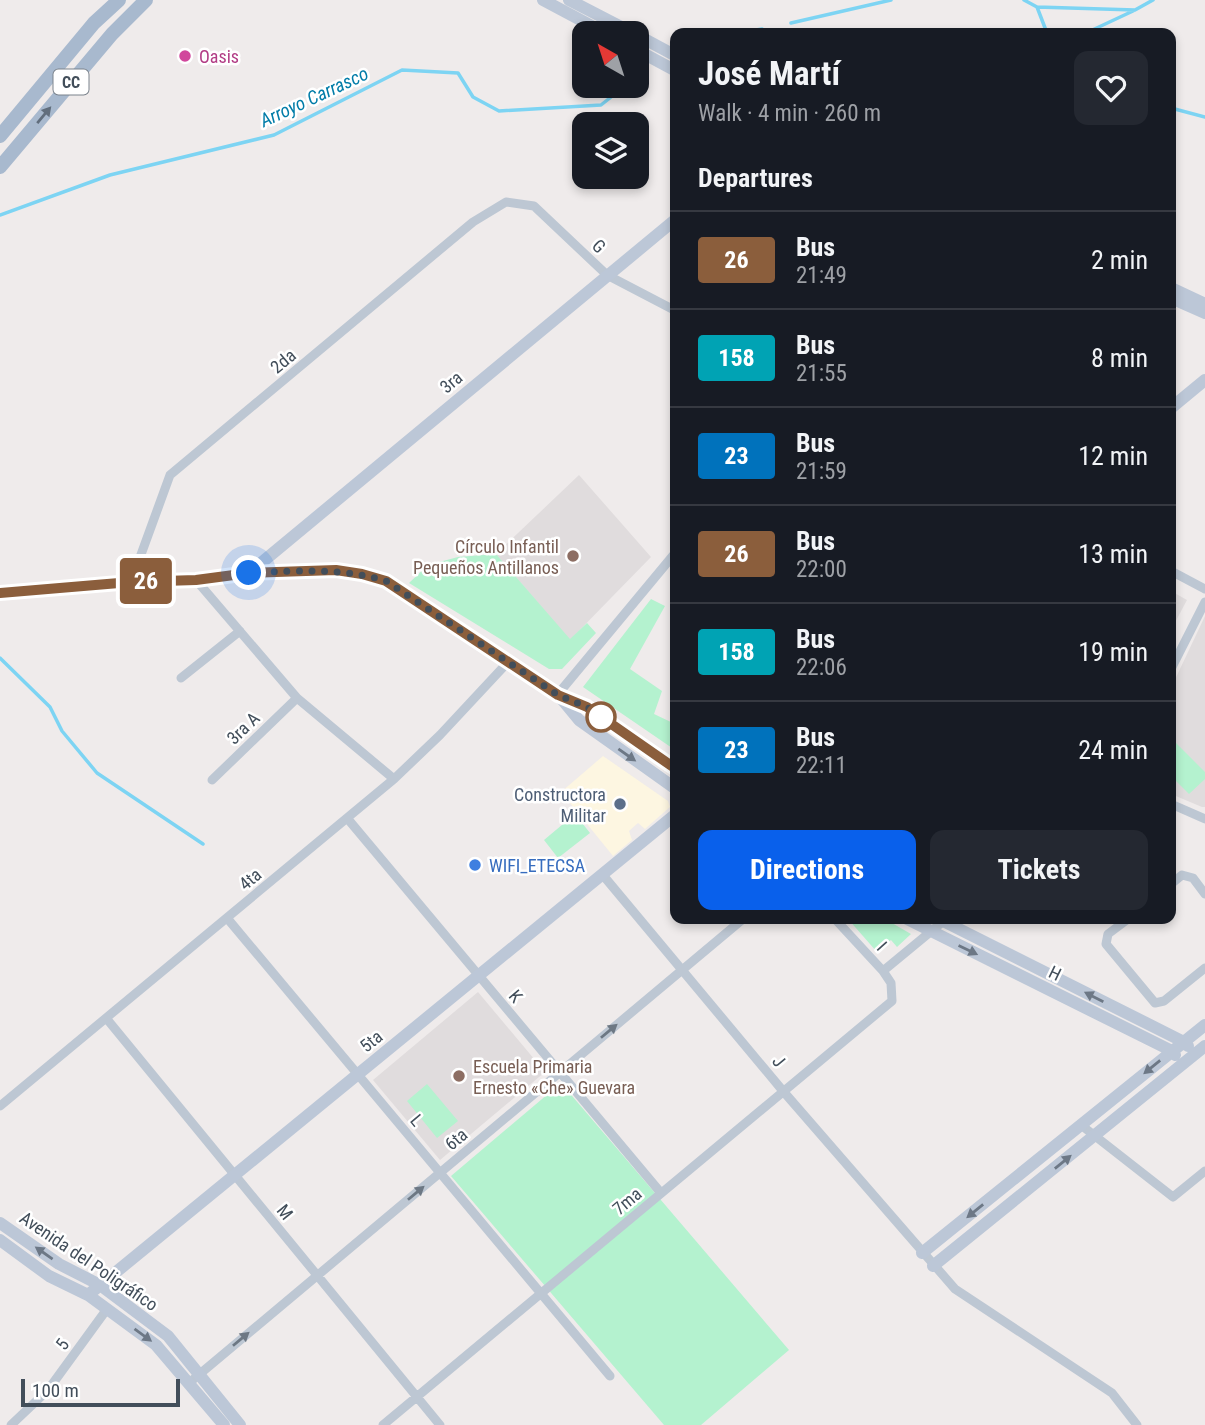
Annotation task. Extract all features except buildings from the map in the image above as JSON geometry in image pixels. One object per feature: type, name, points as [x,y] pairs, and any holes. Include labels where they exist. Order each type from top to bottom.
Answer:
[{"type":"main road","name":"CC","points":[[0,136],[94,23],[119,0]]},
{"type":"main road","name":"CC","points":[[0,167],[112,34],[146,0]]},
{"type":"street","points":[[543,0],[582,21]]},
{"type":"street","points":[[569,0],[610,21]]},
{"type":"street","points":[[649,41],[670,52]]},
{"type":"street","points":[[649,56],[670,68]]},
{"type":"street","name":"G","points":[[506,202],[534,206],[607,275],[670,308]]},
{"type":"street","name":"2da","points":[[131,582],[170,475],[473,222],[506,202]]},
{"type":"street","name":"3ra","points":[[249,573],[670,224]]},
{"type":"street","points":[[1176,290],[1205,304]]},
{"type":"street","points":[[1176,300],[1205,313]]},
{"type":"street","points":[[1176,404],[1205,380]]},
{"type":"street","points":[[558,695],[670,559]]},
{"type":"street","points":[[0,593],[131,582],[196,580],[249,573],[336,570],[362,574],[386,581],[558,695],[587,707],[670,765]]},
{"type":"street","points":[[1176,574],[1205,589]]},
{"type":"street","points":[[196,580],[297,698],[394,779]]},
{"type":"street","points":[[1176,659],[1205,602]]},
{"type":"street","points":[[181,678],[240,631]]},
{"type":"street","name":"4ta","points":[[0,1106],[394,779],[440,735],[508,662]]},
{"type":"street","points":[[558,695],[579,720],[670,785]]},
{"type":"street","name":"3ra A","points":[[212,780],[297,698]]},
{"type":"street","points":[[1176,806],[1205,819]]},
{"type":"street","name":"K","points":[[348,818],[660,1193]]},
{"type":"street","name":"5ta","points":[[88,1295],[670,819]]},
{"type":"street","name":"J","points":[[602,874],[783,1091],[955,1289],[1112,1393],[1137,1425]]},
{"type":"street","points":[[1176,880],[1182,875],[1193,878],[1205,894]]},
{"type":"street","name":"L","points":[[227,918],[610,1376]]},
{"type":"street","name":"6ta","points":[[194,1379],[737,924]]},
{"type":"street","name":"I","points":[[840,924],[883,971],[891,984],[892,1001]]},
{"type":"street","name":"H","points":[[916,924],[1172,1051],[1183,1064]]},
{"type":"street","points":[[883,971],[938,924]]},
{"type":"street","name":"H","points":[[953,924],[1184,1042],[1194,1055]]},
{"type":"street","points":[[1121,924],[1108,934],[1107,944],[1155,1003],[1164,1001],[1205,968]]},
{"type":"street","name":"7ma","points":[[383,1425],[892,1001]]},
{"type":"street","name":"M","points":[[106,1018],[440,1425]]},
{"type":"street","points":[[922,1253],[1205,1025]]},
{"type":"street","points":[[933,1266],[1205,1046]]},
{"type":"street","points":[[1081,1125],[1173,1197],[1205,1171]]},
{"type":"street","name":"Avenida del Poligráfico","points":[[0,1223],[59,1264],[100,1285],[168,1336],[224,1425]]},
{"type":"street","name":"Avenida del Poligráfico","points":[[0,1240],[49,1276],[88,1295],[156,1345],[240,1425]]},
{"type":"street","name":"5","points":[[11,1425],[48,1390],[107,1309]]},
{"type":"shaded area","name":"Círculo Infantil Pequeños Antillanos","points":[[579,475],[651,557],[570,640],[496,554]]},
{"type":"shaded area","points":[[1176,594],[1187,600],[1176,621]]},
{"type":"shaded area","points":[[1205,616],[1205,807],[1176,796],[1176,677]]},
{"type":"shaded area","name":"Constructora Militar","points":[[603,756],[668,801],[670,807],[645,829],[638,823],[629,831],[632,840],[613,856],[561,792]]},
{"type":"shaded area","name":"Escuela Primaria Ernesto «Che» Guevara","points":[[478,992],[545,1072],[440,1160],[373,1080]]},
{"type":"green space","points":[[496,554],[570,639],[587,623],[596,633],[562,669],[549,669],[409,583],[428,565],[458,557]]},
{"type":"green space","points":[[651,599],[665,606],[630,669],[662,691],[654,714],[670,722],[670,747],[583,687]]},
{"type":"green space","points":[[1176,743],[1205,772],[1205,779],[1189,794],[1176,781]]},
{"type":"green space","points":[[575,814],[590,833],[558,858],[544,840]]},
{"type":"green space","points":[[852,924],[894,924],[911,934],[897,947],[891,940],[877,952]]},
{"type":"green space","points":[[561,1083],[789,1350],[701,1425],[664,1425],[451,1176]]},
{"type":"green space","points":[[427,1084],[458,1121],[437,1138],[407,1101]]},
{"type":"waterway","points":[[791,23],[891,0]]},
{"type":"waterway","points":[[1024,0],[1037,7],[1135,10],[1153,0]]},
{"type":"waterway","points":[[1037,7],[1045,28]]},
{"type":"waterway","points":[[1097,28],[1133,11]]},
{"type":"waterway","name":"Arroyo Carrasco","points":[[0,215],[110,175],[274,135],[402,70],[458,73],[473,97],[499,111],[601,105],[610,98]]},
{"type":"waterway","points":[[1176,109],[1205,117]]},
{"type":"waterway","points":[[0,658],[50,707],[62,731],[97,773],[203,844]]},
{"type":"bus line","name":"26","points":[[0,593],[131,582],[196,580],[249,573],[336,570],[362,574],[386,581],[558,695],[587,707],[670,765]]},
{"type":"place","name":"Oasis","points":[[185,56]]},
{"type":"place","name":"Círculo Infantil Pequeños Antillanos","points":[[573,556]]},
{"type":"place","name":"Constructora Militar","points":[[620,804]]},
{"type":"place","name":"WIFI_ETECSA","points":[[475,865]]},
{"type":"place","name":"Escuela Primaria Ernesto «Che» Guevara","points":[[459,1076]]},
{"type":"route","points":[[249,573],[336,570],[386,581],[558,695],[587,707],[609,723],[601,717]]}]
